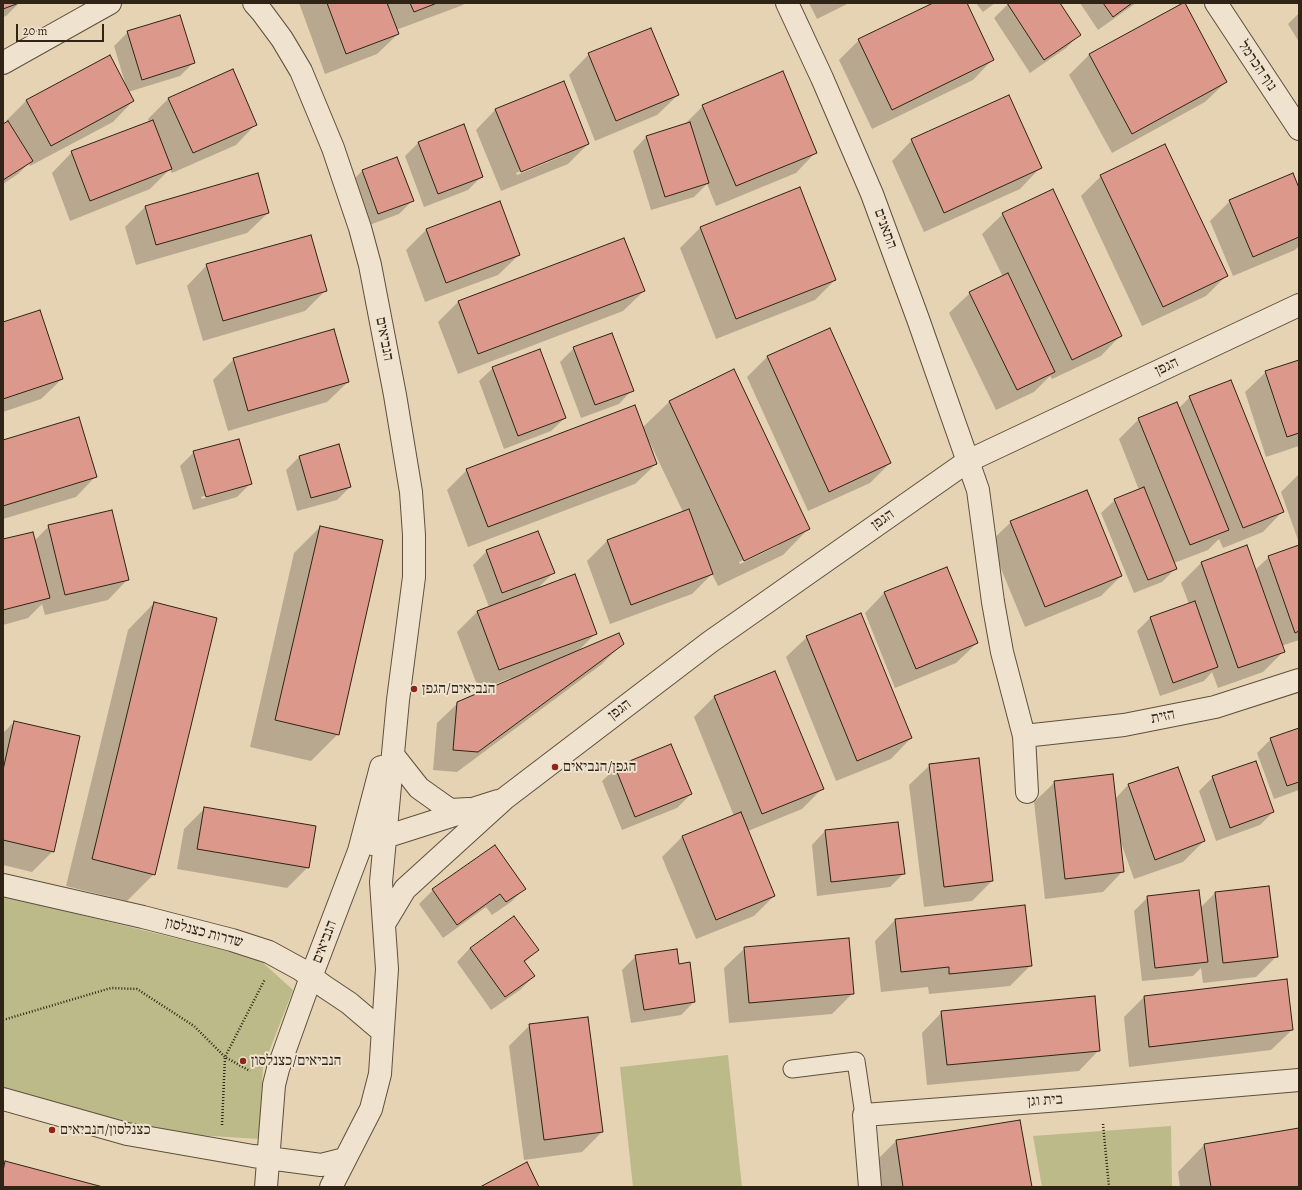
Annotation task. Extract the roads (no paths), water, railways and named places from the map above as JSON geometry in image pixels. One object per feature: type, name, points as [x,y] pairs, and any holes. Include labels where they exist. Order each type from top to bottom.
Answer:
[{"type":"street","points":[[3,63],[16,54],[110,3]]},
{"type":"street","name":"הנביאים","points":[[254,3],[282,39],[301,71],[333,148],[360,228],[370,265],[395,395],[411,492],[414,536],[414,576],[398,700],[381,882],[388,969],[382,1031],[380,1074],[371,1110],[331,1187]]},
{"type":"street","name":"התאנים","points":[[787,3],[822,78],[872,194],[968,461]]},
{"type":"street","name":"נוף הכרמל","points":[[1216,3],[1299,129]]},
{"type":"street","name":"הגפן","points":[[384,924],[405,889],[504,799],[710,642],[968,461],[1299,305]]},
{"type":"street","points":[[968,461],[978,490],[993,602],[1002,652],[1024,736],[1027,792]]},
{"type":"street","name":"הזית","points":[[1024,736],[1124,725],[1215,707],[1299,680]]},
{"type":"street","name":"הנביאים","points":[[266,1187],[274,1085],[278,1069],[359,851],[398,700]]},
{"type":"street","points":[[393,754],[419,788],[450,810],[476,808]]},
{"type":"street","name":"הגפן","points":[[359,851],[385,837],[504,799]]},
{"type":"street","name":"שדרות כצנלסון","points":[[3,885],[188,928],[269,952],[300,969],[349,1003],[382,1031]]},
{"type":"street","name":"בית וגן","points":[[864,1115],[1299,1080]]},
{"type":"street","points":[[3,1099],[127,1134],[268,1158],[321,1165],[345,1159]]},
{"type":"street","points":[[864,1115],[870,1187]]},
{"type":"lane","points":[[792,1069],[856,1061],[864,1115]]},
{"type":"place","name":"הנביאים/הגפן","points":[[414,689]]},
{"type":"place","name":"הגפן/הנביאים","points":[[555,767]]},
{"type":"place","name":"הנביאים/כצנלסון","points":[[243,1061]]},
{"type":"place","name":"כצנלסון/הנביאים","points":[[52,1130]]}]
